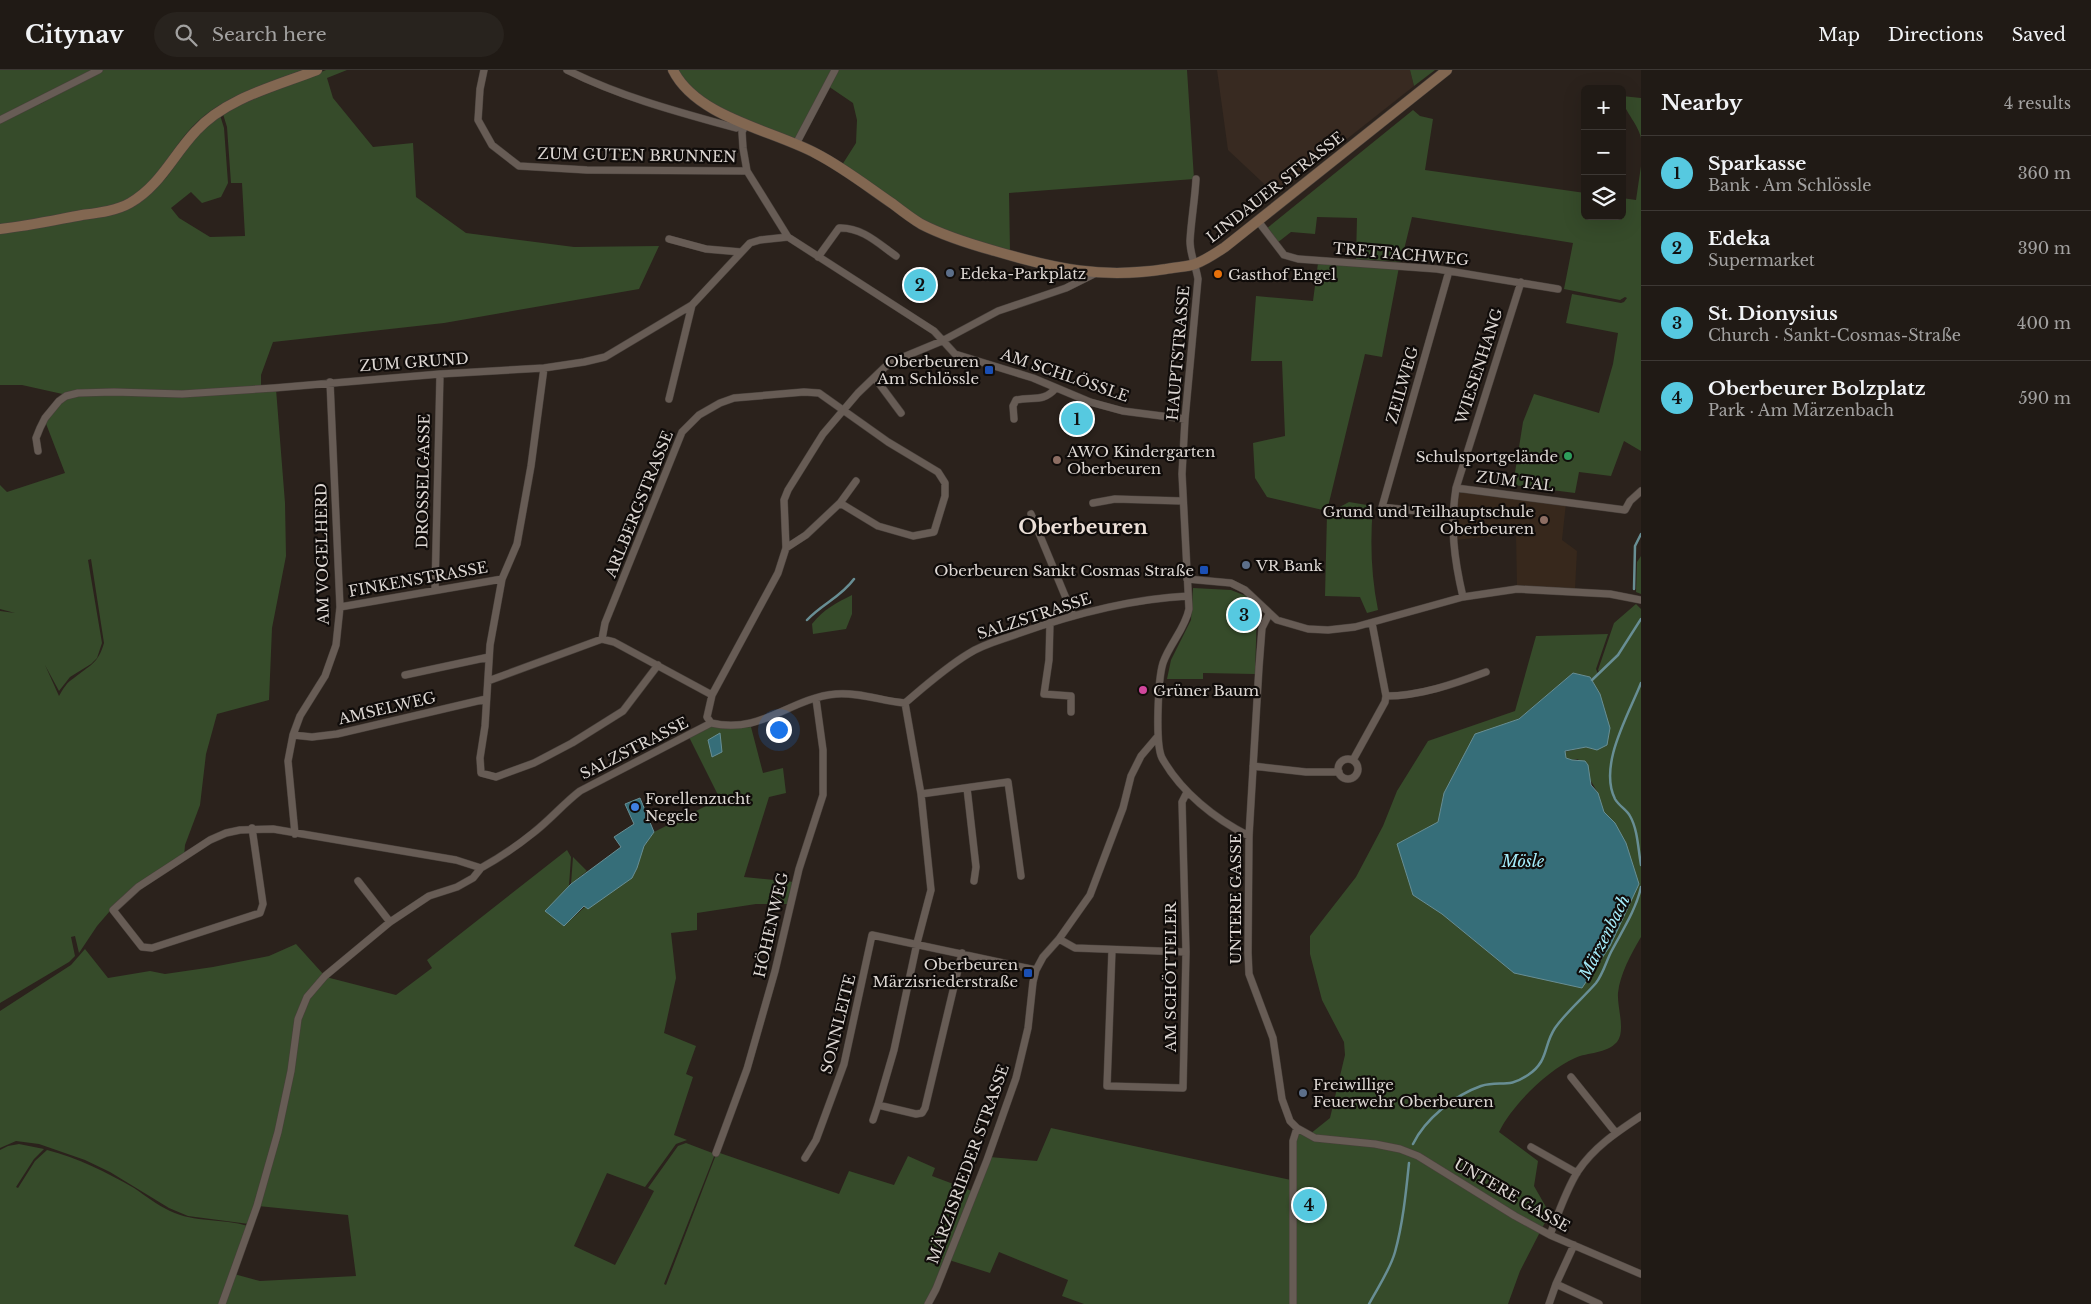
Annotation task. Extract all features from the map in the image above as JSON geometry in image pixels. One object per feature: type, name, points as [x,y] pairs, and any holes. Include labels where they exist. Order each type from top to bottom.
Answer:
[{"type":"main road","points":[[0,229],[101,212],[128,204],[144,194],[162,176],[195,131],[212,116],[237,102],[317,70]]},
{"type":"main road","name":"LINDAUER STRASSE","points":[[673,70],[687,89],[705,104],[746,124],[796,144],[839,167],[919,223],[934,230],[1008,255],[1062,269],[1096,273],[1141,273],[1194,264],[1225,247],[1447,70]]},
{"type":"street","points":[[0,120],[99,70]]},
{"type":"street","name":"ZUM GUTEN BRUNNEN","points":[[484,70],[480,89],[478,120],[492,145],[519,166],[587,170],[747,171]]},
{"type":"street","points":[[567,70],[598,85],[646,102],[736,128],[746,124]]},
{"type":"street","points":[[796,144],[835,70]]},
{"type":"street","points":[[746,124],[742,132],[747,171],[788,237]]},
{"type":"street","name":"HAUPTSTRASSE","points":[[1196,179],[1190,242],[1198,279],[1185,419],[1182,501],[1189,609],[1187,621],[1163,664],[1158,698],[1158,736],[1161,756],[1187,792],[1222,822],[1249,836]]},
{"type":"street","name":"TRETTACHWEG","points":[[1258,221],[1284,255],[1298,258],[1396,264],[1558,289]]},
{"type":"street","points":[[818,257],[839,228],[849,227],[858,230],[896,256]]},
{"type":"street","name":"ZUM GRUND","points":[[38,451],[36,438],[45,418],[66,396],[78,393],[182,394],[544,368],[605,357],[692,305],[750,243],[788,237]]},
{"type":"street","name":"AM SCHLÖSSLE","points":[[788,237],[934,331],[955,354],[1033,378],[1090,402],[1123,411],[1185,419]]},
{"type":"street","points":[[669,239],[706,249],[741,252]]},
{"type":"street","name":"ZEILWEG","points":[[1449,271],[1382,507],[1452,515]]},
{"type":"street","points":[[711,724],[707,717],[712,695],[778,573],[786,548],[784,500],[788,490],[823,434],[843,410],[885,367],[901,358],[942,341],[998,311],[1066,288],[1096,273]]},
{"type":"street","name":"WIESENHANG","points":[[1456,488],[1521,282]]},
{"type":"street","points":[[669,399],[692,305]]},
{"type":"street","points":[[544,368],[531,466],[516,544],[502,579],[489,657],[480,773],[496,777],[534,763],[572,743],[623,711],[658,665]]},
{"type":"street","name":"DROSSELGASSE","points":[[434,590],[440,374]]},
{"type":"street","points":[[875,378],[901,412]]},
{"type":"street","name":"AM VOGELHERD","points":[[295,834],[288,761],[293,735],[300,716],[325,676],[336,645],[340,607],[330,382]]},
{"type":"street","points":[[1014,419],[1013,406],[1016,400],[1043,398],[1050,395],[1056,388]]},
{"type":"street","name":"ARLBERGSTRASSE","points":[[602,639],[605,623],[682,432],[699,415],[720,403],[734,398],[804,392],[819,393],[888,442],[938,472],[945,483],[945,496],[934,532],[912,536],[878,526],[840,503]]},
{"type":"street","points":[[786,548],[806,536],[840,503],[856,481]]},
{"type":"street","name":"ZUM TAL","points":[[1463,598],[1455,555],[1452,515],[1456,488],[1625,510],[1630,501],[1641,491]]},
{"type":"street","points":[[1093,503],[1115,499],[1182,501]]},
{"type":"street","points":[[1031,514],[1073,615]]},
{"type":"street","name":"FINKENSTRASSE","points":[[340,607],[502,579]]},
{"type":"street","points":[[1187,579],[1231,583],[1245,590],[1277,620],[1308,629],[1328,630],[1372,624],[1463,598],[1519,589],[1610,594],[1641,600]]},
{"type":"street","name":"SALZSTRASSE","points":[[222,1304],[257,1206],[278,1132],[291,1071],[298,1019],[302,1007],[307,997],[325,976],[390,922],[429,896],[473,878],[481,868],[534,832],[563,804],[580,791],[711,724],[733,727],[746,725],[816,699],[836,694],[859,695],[882,701],[905,703],[969,653],[1050,622],[1073,615],[1149,599],[1188,596]]},
{"type":"street","name":"UNTERE GASSE","points":[[1269,614],[1262,628],[1249,836],[1249,974],[1272,1038],[1286,1113],[1297,1128],[1315,1138],[1375,1144],[1400,1149],[1418,1156],[1515,1216],[1550,1235],[1641,1274]]},
{"type":"street","points":[[1050,622],[1049,660],[1044,694],[1071,696],[1071,712]]},
{"type":"street","points":[[1353,760],[1385,702],[1386,696],[1372,624]]},
{"type":"street","points":[[488,681],[602,639],[614,642],[712,695]]},
{"type":"street","points":[[405,675],[489,657]]},
{"type":"street","points":[[1386,696],[1398,696],[1447,686],[1486,672]]},
{"type":"street","name":"HÖHENWEG","points":[[716,1153],[747,1069],[775,971],[799,870],[823,795],[823,750],[816,699]]},
{"type":"street","name":"AMSELWEG","points":[[293,735],[312,737],[337,734],[486,700]]},
{"type":"street","points":[[873,1120],[894,1050],[917,943],[931,890],[921,794],[905,703]]},
{"type":"street","name":"MÄRZISRIEDER STRASSE","points":[[928,1304],[936,1289],[987,1160],[1016,1078],[1028,1028],[1032,982],[1036,970],[1043,957],[1059,939],[1090,895],[1123,808],[1131,776],[1141,756],[1158,736]]},
{"type":"street","points":[[1339,772],[1339,765],[1343,760],[1353,760]]},
{"type":"street","points":[[1253,766],[1306,772],[1339,772],[1346,778],[1356,775],[1358,767],[1353,760]]},
{"type":"street","points":[[921,794],[1008,782],[1021,876]]},
{"type":"street","points":[[967,788],[976,867],[974,881]]},
{"type":"street","name":"AM SCHÖTTELER","points":[[1112,950],[1107,1086],[1183,1088],[1186,952],[1182,802],[1187,792]]},
{"type":"street","points":[[252,828],[264,904],[260,913],[146,948],[142,947],[113,910],[138,887],[210,840],[226,833],[252,828],[273,829],[456,860],[481,868]]},
{"type":"street","points":[[358,881],[390,922]]},
{"type":"street","name":"SONNLEITE","points":[[805,1158],[816,1140],[844,1064],[872,935],[962,952],[1036,970]]},
{"type":"street","points":[[1059,939],[1075,948],[1186,952]]},
{"type":"street","points":[[878,1105],[916,1114],[922,1113],[925,1108],[962,952]]},
{"type":"street","points":[[1571,1076],[1616,1133]]},
{"type":"street","points":[[1550,1235],[1577,1173],[1588,1157],[1616,1133],[1641,1116]]},
{"type":"street","points":[[1294,1304],[1294,1141],[1297,1128]]},
{"type":"street","points":[[1531,1147],[1577,1173]]},
{"type":"street","points":[[1549,1304],[1574,1246]]},
{"type":"street","points":[[1556,1284],[1599,1304]]},
{"type":"shaded area","points":[[1217,70],[1410,70],[1414,86],[1276,195],[1228,150]]},
{"type":"shaded area","points":[[1457,489],[1566,503],[1562,540],[1577,551],[1575,589],[1517,586],[1516,534],[1455,540]]},
{"type":"green space","points":[[0,70],[94,70],[0,118]]},
{"type":"green space","points":[[102,70],[302,70],[244,92],[216,107],[192,127],[146,185],[120,203],[102,209],[0,225],[0,122],[42,103]]},
{"type":"green space","points":[[326,70],[347,70],[327,78],[333,98],[373,147],[413,143],[416,197],[466,233],[574,247],[659,246],[639,289],[444,323],[273,342],[261,375],[261,387],[182,392],[67,395],[22,385],[0,385],[0,233],[146,196],[166,178],[198,134],[220,115],[224,128],[228,183],[221,197],[202,203],[191,192],[171,208],[179,218],[210,237],[245,236],[242,183],[231,183],[227,127],[223,114],[239,105]]},
{"type":"green space","points":[[677,70],[833,70],[796,140],[739,118],[710,104],[688,86]]},
{"type":"green space","points":[[837,70],[1187,70],[1194,179],[1009,193],[1010,252],[971,241],[921,220],[842,165],[856,143],[857,120],[853,103],[828,86]]},
{"type":"green space","points":[[1410,70],[1435,70],[1414,86]]},
{"type":"green space","points":[[1626,96],[1641,98],[1641,138],[1626,108]]},
{"type":"green space","points":[[1413,110],[1420,116],[1433,119],[1425,170],[1581,192],[1581,220],[1626,220],[1626,199],[1636,200],[1641,166],[1641,451],[1624,441],[1611,476],[1579,472],[1575,493],[1513,485],[1523,422],[1534,394],[1599,413],[1613,364],[1618,333],[1566,323],[1572,294],[1621,303],[1627,298],[1625,297],[1620,300],[1564,289],[1573,243],[1412,217],[1401,262],[1356,259],[1357,218],[1317,217],[1315,234],[1291,232],[1277,243],[1266,229]]},
{"type":"green space","points":[[1318,263],[1399,267],[1382,357],[1365,354],[1327,511],[1267,497],[1255,478],[1253,443],[1285,436],[1282,361],[1251,361],[1256,296],[1313,301]]},
{"type":"green space","points":[[276,389],[285,503],[286,556],[272,628],[269,700],[217,714],[206,754],[200,805],[185,845],[184,857],[116,904],[97,926],[79,953],[75,936],[71,937],[75,956],[69,962],[0,1003],[0,611],[15,613],[0,609],[0,485],[7,492],[65,473],[45,421],[61,402],[78,395]],"holes":[[[91,559],[104,643],[102,650],[96,660],[69,682],[59,696],[45,665],[59,691],[70,677],[97,658],[102,643],[88,560]]]},
{"type":"green space","points":[[1349,502],[1373,506],[1372,558],[1378,610],[1367,613],[1360,597],[1325,596],[1327,514]]},
{"type":"green space","points":[[1641,556],[1641,594],[1636,592],[1637,562]]},
{"type":"green space","points":[[1193,588],[1231,590],[1246,596],[1257,609],[1255,674],[1203,673],[1203,679],[1167,679],[1171,660],[1191,620]]},
{"type":"green space","points":[[852,595],[852,614],[846,629],[813,634],[812,624],[821,614]]},
{"type":"green space","points":[[1636,604],[1641,609],[1641,937],[1626,964],[1619,986],[1620,1037],[1608,1049],[1575,1058],[1554,1071],[1522,1100],[1499,1132],[1538,1161],[1534,1186],[1550,1214],[1542,1228],[1418,1153],[1310,1134],[1330,1118],[1345,1055],[1344,1042],[1322,1000],[1310,954],[1310,936],[1356,877],[1383,826],[1397,791],[1428,741],[1515,711],[1536,636],[1608,634],[1596,669],[1598,674],[1592,680],[1590,677],[1573,673],[1519,719],[1475,735],[1444,793],[1438,822],[1413,895],[1442,914],[1514,973],[1615,823],[1604,812],[1598,793],[1578,759],[1566,758],[1564,752],[1586,747],[1597,750],[1600,694],[1592,681],[1600,674],[1598,670],[1614,623]]},
{"type":"green space","points":[[711,725],[732,728],[751,727],[763,773],[783,768],[786,793],[769,797],[744,877],[794,882],[789,904],[756,904],[697,913],[697,930],[671,933],[676,978],[664,1033],[696,1046],[686,1074],[693,1077],[674,1135],[687,1140],[676,1144],[645,1187],[607,1173],[574,1246],[615,1265],[654,1191],[648,1188],[678,1146],[686,1143],[715,1154],[664,1284],[666,1285],[717,1152],[839,1194],[849,1171],[894,1185],[908,1156],[935,1168],[932,1176],[972,1191],[934,1289],[926,1304],[224,1304],[234,1274],[260,1281],[356,1276],[348,1215],[258,1206],[303,1008],[326,977],[396,995],[432,968],[427,960],[567,850],[571,857],[569,886],[546,911],[564,926],[640,856],[644,846],[654,832],[720,799],[689,737]]},
{"type":"green space","points":[[573,857],[587,871],[571,884]]},
{"type":"green space","points":[[296,944],[324,975],[301,1007],[283,1108],[249,1224],[188,1216],[169,1208],[110,1172],[85,1160],[39,1144],[16,1141],[0,1148],[0,1011],[71,965],[85,949],[108,978],[150,971],[165,974],[213,967],[269,956]]},
{"type":"green space","points":[[1051,1128],[1291,1180],[1291,1304],[1084,1304],[1062,1296],[1068,1280],[999,1252],[990,1273],[949,1260],[990,1157],[1037,1161]]},
{"type":"green space","points":[[1298,1131],[1314,1140],[1375,1145],[1415,1157],[1540,1232],[1520,1271],[1508,1304],[1295,1304],[1295,1141]]},
{"type":"green space","points":[[19,1144],[44,1149],[34,1159],[16,1187],[18,1188],[35,1161],[47,1150],[81,1161],[102,1171],[179,1215],[248,1226],[221,1304],[0,1304],[0,1150]]},
{"type":"water","name":"Mösle","points":[[1573,673],[1590,677],[1600,694],[1610,728],[1607,745],[1597,750],[1586,747],[1565,751],[1566,758],[1585,761],[1588,765],[1591,785],[1598,793],[1604,812],[1615,823],[1626,843],[1639,884],[1610,946],[1582,988],[1514,973],[1442,914],[1413,895],[1397,844],[1438,822],[1444,793],[1475,734],[1519,719]]},
{"type":"water","points":[[720,733],[722,752],[712,757],[708,740]]},
{"type":"water","points":[[640,798],[654,832],[644,846],[632,878],[588,909],[584,906],[564,926],[545,911],[571,884],[621,847],[614,837],[634,824],[625,804]]},
{"type":"waterway","name":"Märzenbach","points":[[1634,589],[1635,546],[1641,534]]},
{"type":"waterway","points":[[807,620],[843,591],[854,579]]},
{"type":"waterway","points":[[1592,680],[1618,655],[1641,619]]},
{"type":"waterway","name":"Märzenbach","points":[[1641,683],[1617,740],[1610,771],[1611,786],[1615,799],[1629,814],[1635,827],[1641,865]]},
{"type":"waterway","name":"Märzenbach","points":[[1413,1144],[1433,1117],[1461,1095],[1488,1084],[1515,1082],[1535,1070],[1543,1059],[1555,1028],[1591,989],[1603,972],[1611,952],[1632,912],[1641,887]]},
{"type":"waterway","name":"Märzenbach","points":[[1369,1304],[1387,1272],[1395,1252],[1402,1219],[1409,1163]]},
{"type":"place","name":"Edeka-Parkplatz","points":[[950,273]]},
{"type":"place","name":"Gasthof Engel","points":[[1218,274]]},
{"type":"place","name":"Edeka","points":[[920,285]]},
{"type":"place","name":"Oberbeuren Am Schlössle","points":[[989,370]]},
{"type":"place","name":"Sparkasse","points":[[1077,419]]},
{"type":"place","name":"Schulsportgelände","points":[[1568,456]]},
{"type":"place","name":"AWO Kindergarten Oberbeuren","points":[[1057,460]]},
{"type":"place","name":"Grund und Teilhauptschule Oberbeuren","points":[[1544,520]]},
{"type":"place","name":"VR Bank","points":[[1246,565]]},
{"type":"place","name":"Oberbeuren Sankt Cosmas Straße","points":[[1204,570]]},
{"type":"place","name":"St. Dionysius","points":[[1244,615]]},
{"type":"place","name":"Grüner Baum","points":[[1143,690]]},
{"type":"place","name":"Forellenzucht Negele","points":[[635,807]]},
{"type":"place","name":"Oberbeuren Märzisriederstraße","points":[[1028,973]]},
{"type":"place","name":"Freiwillige Feuerwehr Oberbeuren","points":[[1303,1093]]},
{"type":"place","name":"Oberbeurer Bolzplatz","points":[[1309,1205]]},
{"type":"district","name":"Oberbeuren","points":[[1083,527]]}]
